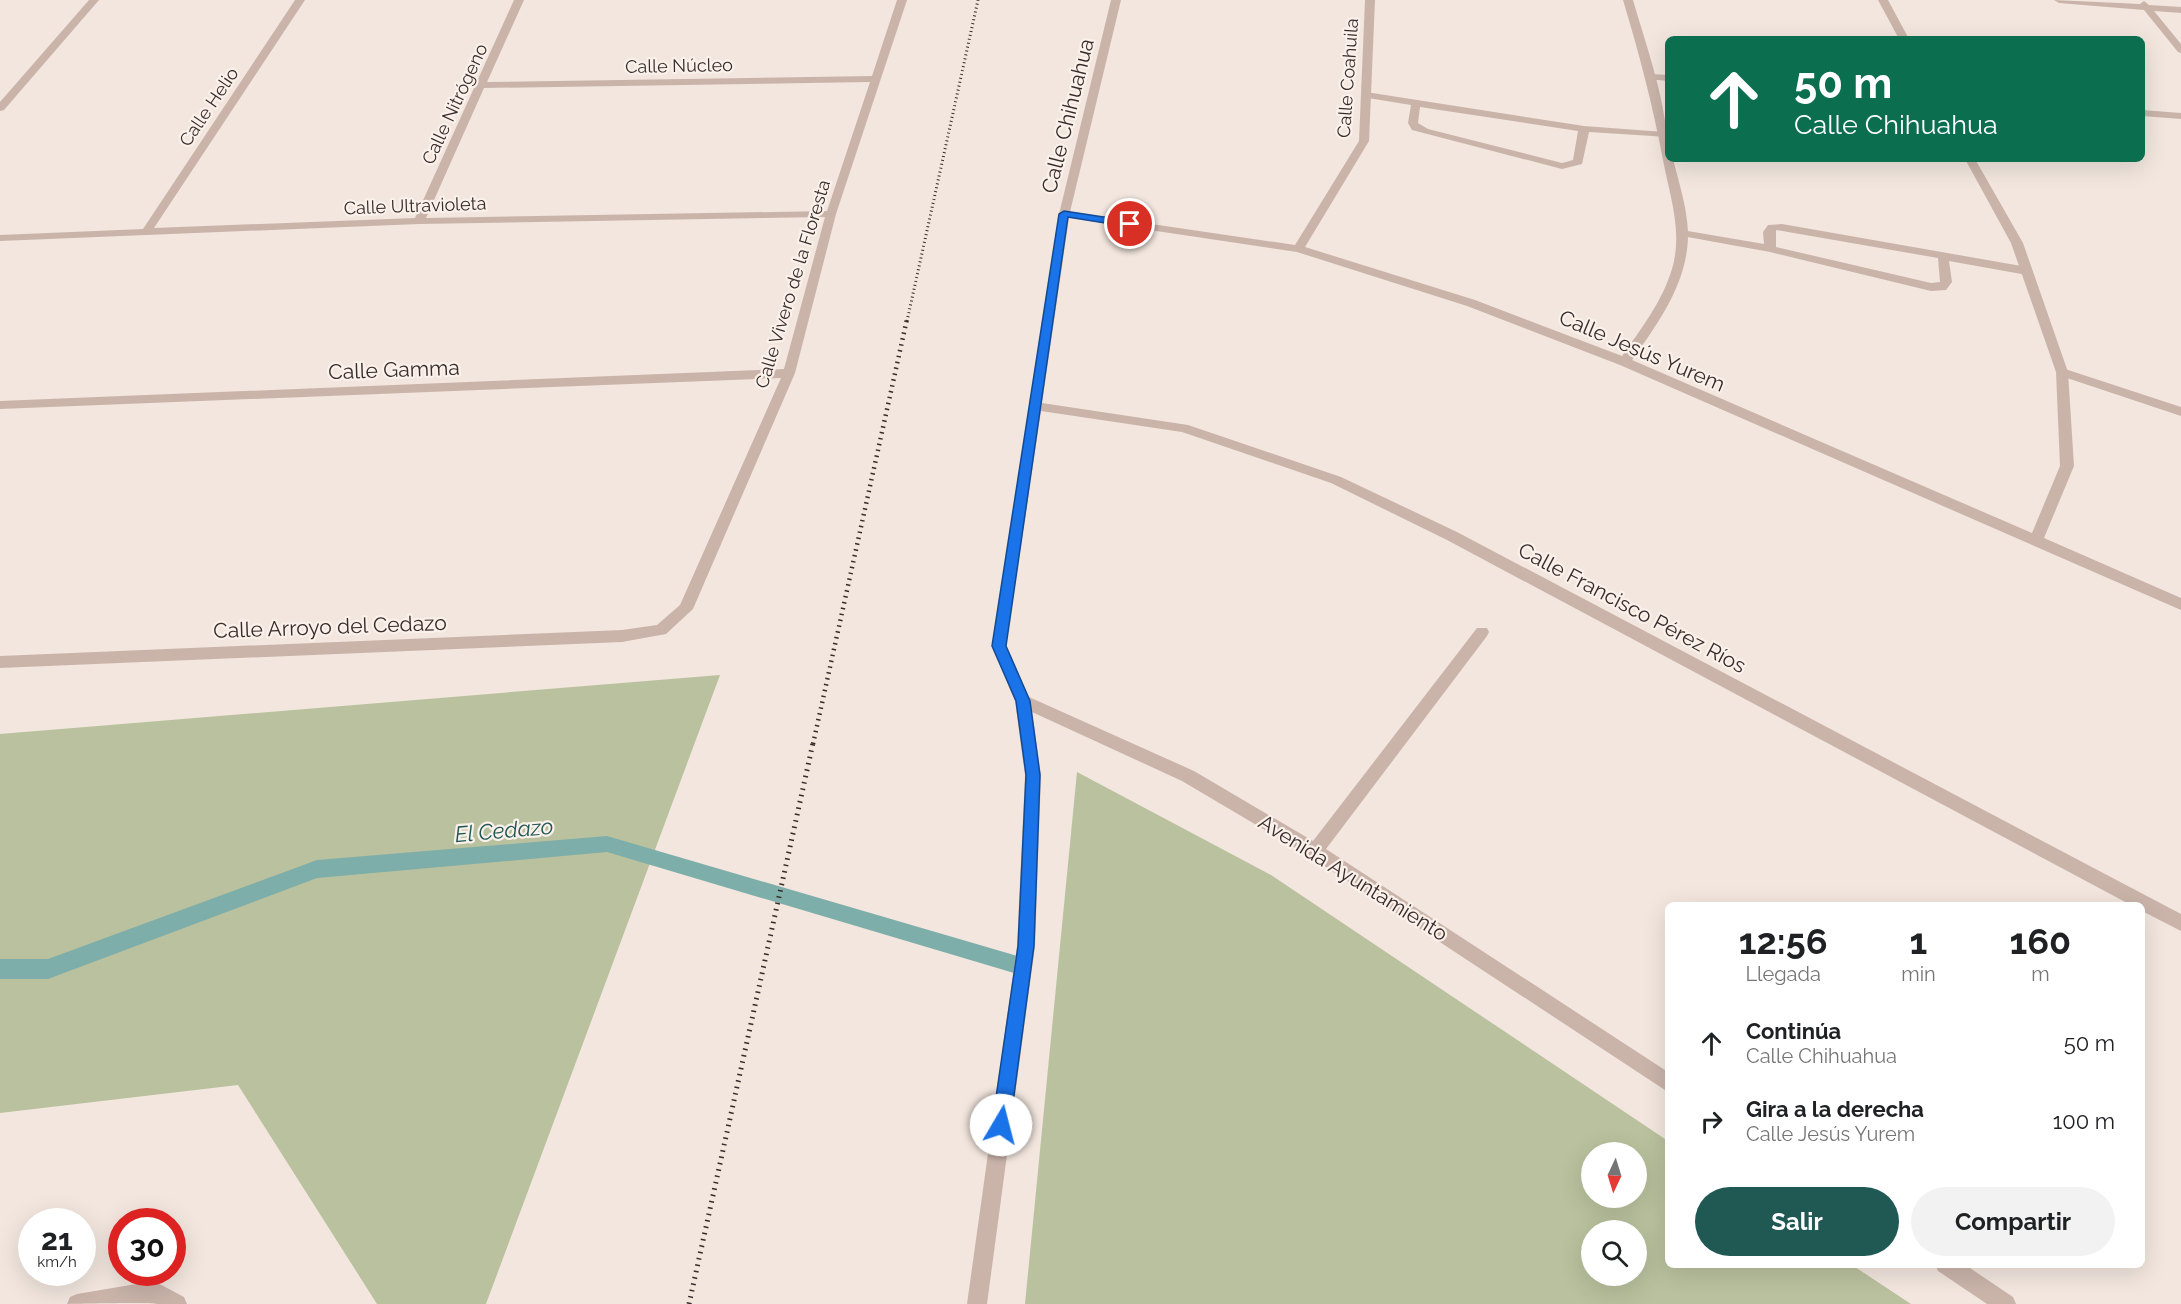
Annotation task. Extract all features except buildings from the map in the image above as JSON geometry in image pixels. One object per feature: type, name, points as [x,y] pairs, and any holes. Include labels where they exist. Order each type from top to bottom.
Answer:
[{"type":"street","points":[[0,108],[94,0]]},
{"type":"street","name":"Calle Helio","points":[[146,232],[300,0]]},
{"type":"street","name":"Calle Nitrógeno","points":[[419,221],[519,0]]},
{"type":"street","name":"Calle Vivero de la Floresta","points":[[661,630],[686,609],[789,374],[831,214],[902,0]]},
{"type":"street","name":"Calle Chihuahua","points":[[977,1304],[1026,946],[1033,775],[1023,701],[999,646],[1064,214],[1116,0]]},
{"type":"street","name":"Calle Coahuila","points":[[1298,249],[1364,141],[1370,0]]},
{"type":"street","points":[[1628,0],[1651,77],[1665,141]]},
{"type":"street","points":[[1883,0],[1902,36]]},
{"type":"street","points":[[2058,0],[2143,4],[2181,10]]},
{"type":"street","points":[[2143,4],[2181,50]]},
{"type":"street","points":[[1651,77],[1665,78]]},
{"type":"street","name":"Calle Núcleo","points":[[482,85],[877,79]]},
{"type":"street","points":[[1366,95],[1584,129],[1664,135]]},
{"type":"street","points":[[1416,103],[1413,123],[1416,128],[1562,166],[1578,162],[1584,129]]},
{"type":"street","points":[[2145,113],[2181,116]]},
{"type":"street","points":[[1624,362],[1658,313],[1680,263],[1682,233],[1669,162]]},
{"type":"street","points":[[1972,162],[2017,243],[2062,372],[2067,466],[2035,542]]},
{"type":"street","name":"Calle Ultravioleta","points":[[0,238],[419,221],[831,214]]},
{"type":"street","name":"Calle Jesús Yurem","points":[[1064,214],[1298,249],[1471,303],[1624,362],[2181,604]]},
{"type":"street","points":[[1770,249],[1769,232],[1772,227],[1782,227],[2027,271]]},
{"type":"street","points":[[1682,233],[1770,249],[1942,287],[1946,282],[1943,256]]},
{"type":"street","points":[[2062,372],[2181,412]]},
{"type":"street","name":"Calle Gamma","points":[[0,405],[789,374]]},
{"type":"street","points":[[2133,396],[2181,401]]},
{"type":"street","name":"Calle Francisco Pérez Ríos","points":[[1035,406],[1183,428],[1336,480],[1452,536],[2141,902]]},
{"type":"street","name":"Calle Arroyo del Cedazo","points":[[0,662],[622,636],[661,630]]},
{"type":"street","points":[[1315,851],[1482,632]]},
{"type":"street","name":"Avenida Ayuntamiento","points":[[1023,701],[1188,776],[1315,851],[1665,1081]]},
{"type":"street","name":"Calle Francisco Pérez Ríos","points":[[2145,904],[2181,923]]},
{"type":"street","points":[[1951,1268],[2006,1304]]},
{"type":"street","points":[[77,1304],[154,1291],[177,1304]]},
{"type":"green space","points":[[720,675],[486,1304],[377,1304],[238,1085],[0,1113],[0,734]]},
{"type":"green space","points":[[1077,772],[1271,875],[1665,1139],[1665,1268],[1857,1268],[1911,1304],[1025,1304]]},
{"type":"waterway","name":"El Cedazo","points":[[0,969],[48,969],[317,869],[607,844],[1014,964]]},
{"type":"railway","points":[[907,321],[978,0]]},
{"type":"railway","points":[[813,744],[907,319]]},
{"type":"railway","points":[[689,1304],[813,743]]},
{"type":"route","points":[[1001,1125],[1026,946],[1033,775],[1023,701],[999,646],[1064,214],[1130,224]]}]
